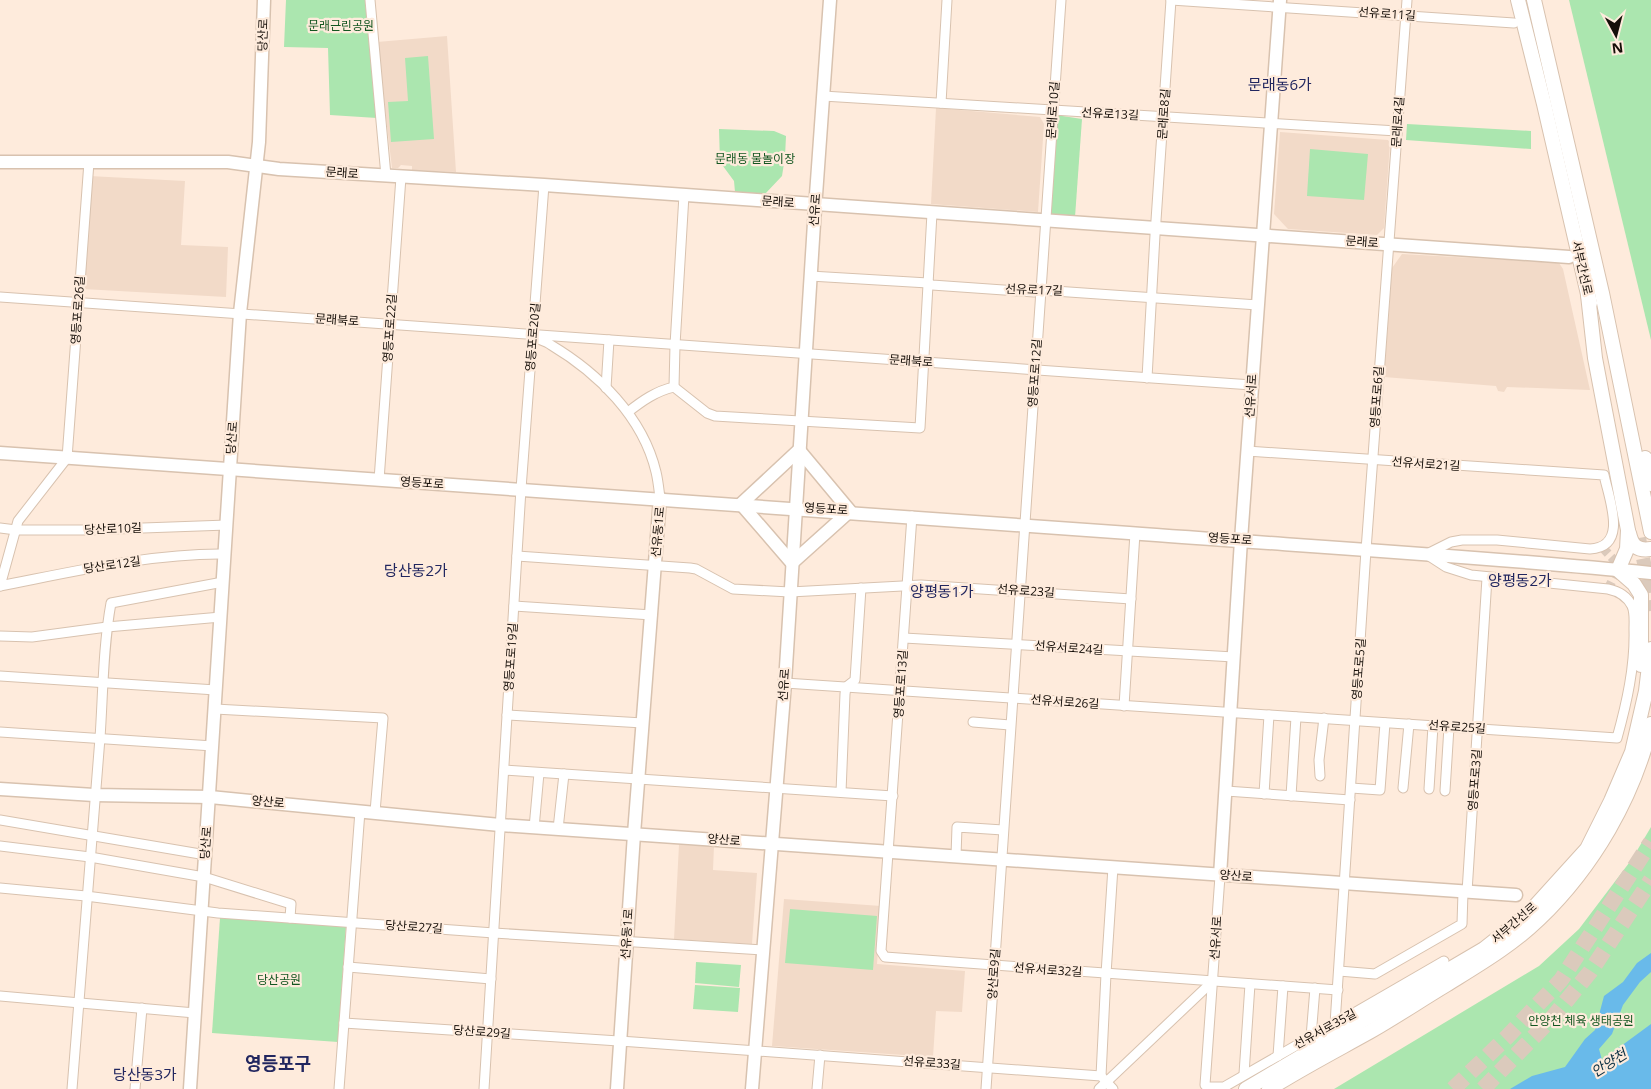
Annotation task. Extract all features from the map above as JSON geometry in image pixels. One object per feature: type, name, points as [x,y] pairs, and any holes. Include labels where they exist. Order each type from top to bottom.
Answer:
[{"type":"main road","name":"서부간선로","points":[[1518,0],[1595,294]]},
{"type":"main road","name":"서부간선로","points":[[1534,0],[1595,294],[1639,533]]},
{"type":"main road","points":[[1595,294],[1636,417],[1651,484]]},
{"type":"main road","points":[[1595,294],[1600,386],[1639,533]]},
{"type":"main road","points":[[1639,533],[1630,541],[1640,549],[1651,549]]},
{"type":"main road","points":[[1639,533],[1627,550],[1618,570],[1639,590],[1649,609],[1633,716],[1620,762],[1609,790],[1592,823],[1591,850],[1601,848],[1627,812],[1651,752]]},
{"type":"main road","name":"서부간선로","points":[[1246,1089],[1484,950],[1528,915],[1591,850],[1604,815],[1632,752],[1646,691],[1651,649]]},
{"type":"main road","name":"서부간선로","points":[[1269,1089],[1373,1030],[1493,956],[1538,920],[1566,888],[1622,805],[1643,753],[1651,724]]},
{"type":"street","name":"당산로","points":[[190,1089],[240,313],[257,166],[264,0]]},
{"type":"street","points":[[370,0],[386,176]]},
{"type":"street","name":"선유로","points":[[752,1089],[784,683],[830,0]]},
{"type":"street","points":[[941,103],[947,0]]},
{"type":"street","name":"문래로10길","points":[[1045,221],[1060,0]]},
{"type":"street","name":"선유로11길","points":[[1171,0],[1280,4],[1406,16],[1514,23]]},
{"type":"street","name":"문래로8길","points":[[1155,228],[1171,0]]},
{"type":"street","name":"문래로4길","points":[[1389,244],[1407,0]]},
{"type":"street","name":"선유서로","points":[[1205,1085],[1226,791],[1247,451],[1280,4]]},
{"type":"street","name":"선유로13길","points":[[823,96],[1397,131]]},
{"type":"street","name":"문래로","points":[[0,162],[228,162],[386,176],[544,185],[1569,257]]},
{"type":"street","name":"영등포로26길","points":[[67,458],[89,162]]},
{"type":"street","name":"영등포로22길","points":[[379,480],[401,177]]},
{"type":"street","name":"영등포로20길","points":[[521,489],[544,185]]},
{"type":"street","points":[[674,387],[684,195]]},
{"type":"street","points":[[674,387],[707,413],[716,416],[920,428],[932,213]]},
{"type":"street","name":"영등포로12길","points":[[1012,698],[1045,221]]},
{"type":"street","points":[[1147,378],[1155,228]]},
{"type":"street","name":"영등포로6길","points":[[1366,550],[1389,244]]},
{"type":"street","name":"선유로17길","points":[[810,276],[1034,292],[1040,290],[1151,297],[1258,306]]},
{"type":"street","name":"문래북로","points":[[0,297],[1252,385]]},
{"type":"street","points":[[533,334],[534,337],[550,344],[598,379],[628,412],[638,429],[656,470],[660,498]]},
{"type":"street","points":[[606,388],[609,340]]},
{"type":"street","points":[[628,412],[643,399],[674,387]]},
{"type":"street","points":[[799,450],[850,511],[792,563],[741,504],[799,450]]},
{"type":"street","name":"선유서로21길","points":[[1247,451],[1604,475],[1615,526],[1611,538],[1602,547],[1590,549],[1497,540],[1462,540],[1451,542],[1426,555]]},
{"type":"street","name":"영등포로","points":[[0,453],[796,507],[1651,573]]},
{"type":"street","points":[[0,586],[18,521],[67,458]]},
{"type":"street","name":"영등포로19길","points":[[484,1089],[521,489]]},
{"type":"street","name":"선유동1로","points":[[618,1089],[634,834],[660,498]]},
{"type":"street","name":"영등포로13길","points":[[890,851],[912,516]]},
{"type":"street","name":"당산로10길","points":[[0,528],[16,530],[87,530],[227,526]]},
{"type":"street","points":[[1124,706],[1135,533]]},
{"type":"street","name":"영등포로5길","points":[[1336,1024],[1366,550]]},
{"type":"street","name":"당산로12길","points":[[0,586],[81,570],[192,554],[225,554]]},
{"type":"street","points":[[1426,555],[1458,572],[1487,578]]},
{"type":"street","name":"선유동1로","points":[[517,556],[655,565]]},
{"type":"street","name":"선유로23길","points":[[655,565],[696,569],[733,589],[790,592],[907,586],[956,586],[1131,599]]},
{"type":"street","name":"선유로25길","points":[[1230,712],[1617,738],[1627,704],[1632,671],[1634,614],[1632,606],[1623,595],[1608,589],[1487,578]]},
{"type":"street","name":"영등포로3길","points":[[1339,971],[1375,974],[1462,924],[1478,729],[1487,578]]},
{"type":"street","points":[[72,1089],[110,605],[113,601],[223,582]]},
{"type":"street","points":[[841,792],[846,687],[855,680],[860,588]]},
{"type":"street","points":[[514,606],[652,615]]},
{"type":"street","points":[[0,636],[32,637],[221,617]]},
{"type":"street","name":"선유서로24길","points":[[904,638],[1234,657]]},
{"type":"street","points":[[0,676],[216,690]]},
{"type":"street","points":[[784,683],[900,690]]},
{"type":"street","name":"선유서로26길","points":[[900,690],[1230,712]]},
{"type":"street","name":"양산로9길","points":[[986,1089],[1012,698]]},
{"type":"street","points":[[215,709],[383,718],[375,812]]},
{"type":"street","points":[[507,715],[643,723]]},
{"type":"street","points":[[1264,794],[1268,715]]},
{"type":"street","points":[[1291,796],[1296,716]]},
{"type":"street","points":[[1320,776],[1319,760],[1324,718]]},
{"type":"street","points":[[973,722],[1010,725]]},
{"type":"street","points":[[1351,788],[1380,790],[1385,723]]},
{"type":"street","points":[[1404,788],[1409,724]]},
{"type":"street","points":[[1429,789],[1434,726]]},
{"type":"street","points":[[1445,790],[1449,727]]},
{"type":"street","points":[[0,732],[213,746]]},
{"type":"street","points":[[504,770],[893,796]]},
{"type":"street","points":[[534,828],[539,773]]},
{"type":"street","points":[[558,829],[564,774]]},
{"type":"street","name":"양산로","points":[[0,789],[94,795],[210,797],[534,828],[1516,895]]},
{"type":"street","points":[[1226,791],[1350,800]]},
{"type":"street","points":[[339,1089],[360,811]]},
{"type":"street","points":[[0,820],[206,855]]},
{"type":"street","points":[[956,856],[957,827],[1003,830]]},
{"type":"street","points":[[0,846],[90,857],[204,877]]},
{"type":"street","name":"선유서로32길","points":[[890,851],[882,951],[885,957],[1338,990]]},
{"type":"street","points":[[1107,1082],[1106,974],[1113,867]]},
{"type":"street","name":"당산로","points":[[204,877],[291,904],[290,918]]},
{"type":"street","name":"당산로27길","points":[[0,888],[86,896],[202,912],[627,942]]},
{"type":"street","points":[[627,942],[763,950]]},
{"type":"street","name":"선유서로35길","points":[[1205,1085],[1207,1087],[1224,1087],[1311,1037],[1324,1032],[1444,961]]},
{"type":"street","points":[[348,967],[491,979]]},
{"type":"street","points":[[1099,1089],[1213,981]]},
{"type":"street","points":[[1244,1074],[1250,984]]},
{"type":"street","points":[[1278,1056],[1283,986]]},
{"type":"street","points":[[1311,1037],[1315,988]]},
{"type":"street","points":[[0,996],[195,1014]]},
{"type":"street","points":[[135,1089],[142,1008]]},
{"type":"street","name":"당산로29길","points":[[344,1023],[620,1041]]},
{"type":"street","points":[[620,1041],[755,1050]]},
{"type":"street","name":"선유로33길","points":[[755,1050],[988,1067],[1107,1082]]},
{"type":"street","points":[[818,1089],[820,1055]]},
{"type":"shaded area","points":[[447,36],[456,172],[412,170],[412,166],[401,165],[398,168],[392,168],[377,42]]},
{"type":"shaded area","points":[[936,108],[1040,117],[1044,124],[1038,212],[931,204]]},
{"type":"shaded area","points":[[1280,132],[1388,140],[1390,143],[1384,228],[1377,235],[1288,229],[1274,214]]},
{"type":"shaded area","points":[[89,176],[185,181],[181,245],[228,247],[226,297],[83,289]]},
{"type":"shaded area","points":[[1402,254],[1559,263],[1563,269],[1590,390],[1507,387],[1504,392],[1498,391],[1496,386],[1384,377],[1392,268]]},
{"type":"shaded area","points":[[679,845],[714,846],[713,870],[757,873],[752,944],[674,939]]},
{"type":"shaded area","points":[[784,899],[881,906],[877,964],[965,971],[962,1012],[936,1011],[933,1057],[772,1046]]},
{"type":"green space","name":"문래근린공원","points":[[286,0],[365,0],[377,118],[330,115],[328,48],[284,47]]},
{"type":"green space","points":[[1569,0],[1651,0],[1651,340]]},
{"type":"green space","points":[[428,56],[434,139],[391,142],[388,102],[408,101],[405,58]]},
{"type":"green space","points":[[1056,115],[1082,119],[1075,217],[1048,215]]},
{"type":"green space","points":[[1407,124],[1531,131],[1531,149],[1406,140]]},
{"type":"green space","name":"문래동 물놀이장","points":[[719,129],[774,131],[786,136],[782,176],[765,194],[735,192],[734,181],[720,162]]},
{"type":"green space","points":[[1310,149],[1368,154],[1364,200],[1307,196]]},
{"type":"green space","name":"안양천 체육 생태공원","points":[[1651,827],[1651,1089],[1334,1089],[1539,966],[1579,929],[1632,859]]},
{"type":"green space","points":[[790,909],[877,916],[873,970],[785,963]]},
{"type":"green space","name":"당산공원","points":[[220,918],[346,926],[338,1042],[212,1033]]},
{"type":"green space","points":[[696,962],[741,965],[739,987],[695,983]]},
{"type":"green space","points":[[695,985],[740,988],[738,1012],[693,1009]]},
{"type":"water","name":"안양천","points":[[1651,953],[1651,972],[1640,982],[1623,1005],[1612,1034],[1599,1049],[1602,1060],[1651,1024],[1651,1089],[1510,1089],[1532,1076],[1565,1067],[1585,1039],[1595,1030],[1604,996],[1623,982],[1637,963]]},
{"type":"tunnel","points":[[1639,538],[1651,611]]},
{"type":"tunnel","points":[[1602,547],[1614,560],[1615,575],[1608,589]]},
{"type":"tunnel","points":[[1453,1089],[1507,1037],[1561,980],[1651,842]]},
{"type":"tunnel","points":[[1483,1089],[1553,1017],[1590,972],[1651,880]]},
{"type":"district","name":"문래동6가","points":[[1280,85]]},
{"type":"district","name":"당산동2가","points":[[416,571]]},
{"type":"district","name":"양평동2가","points":[[1520,581]]},
{"type":"district","name":"양평동1가","points":[[942,592]]},
{"type":"district","name":"영등포구","points":[[278,1064]]},
{"type":"district","name":"당산동3가","points":[[145,1075]]}]
